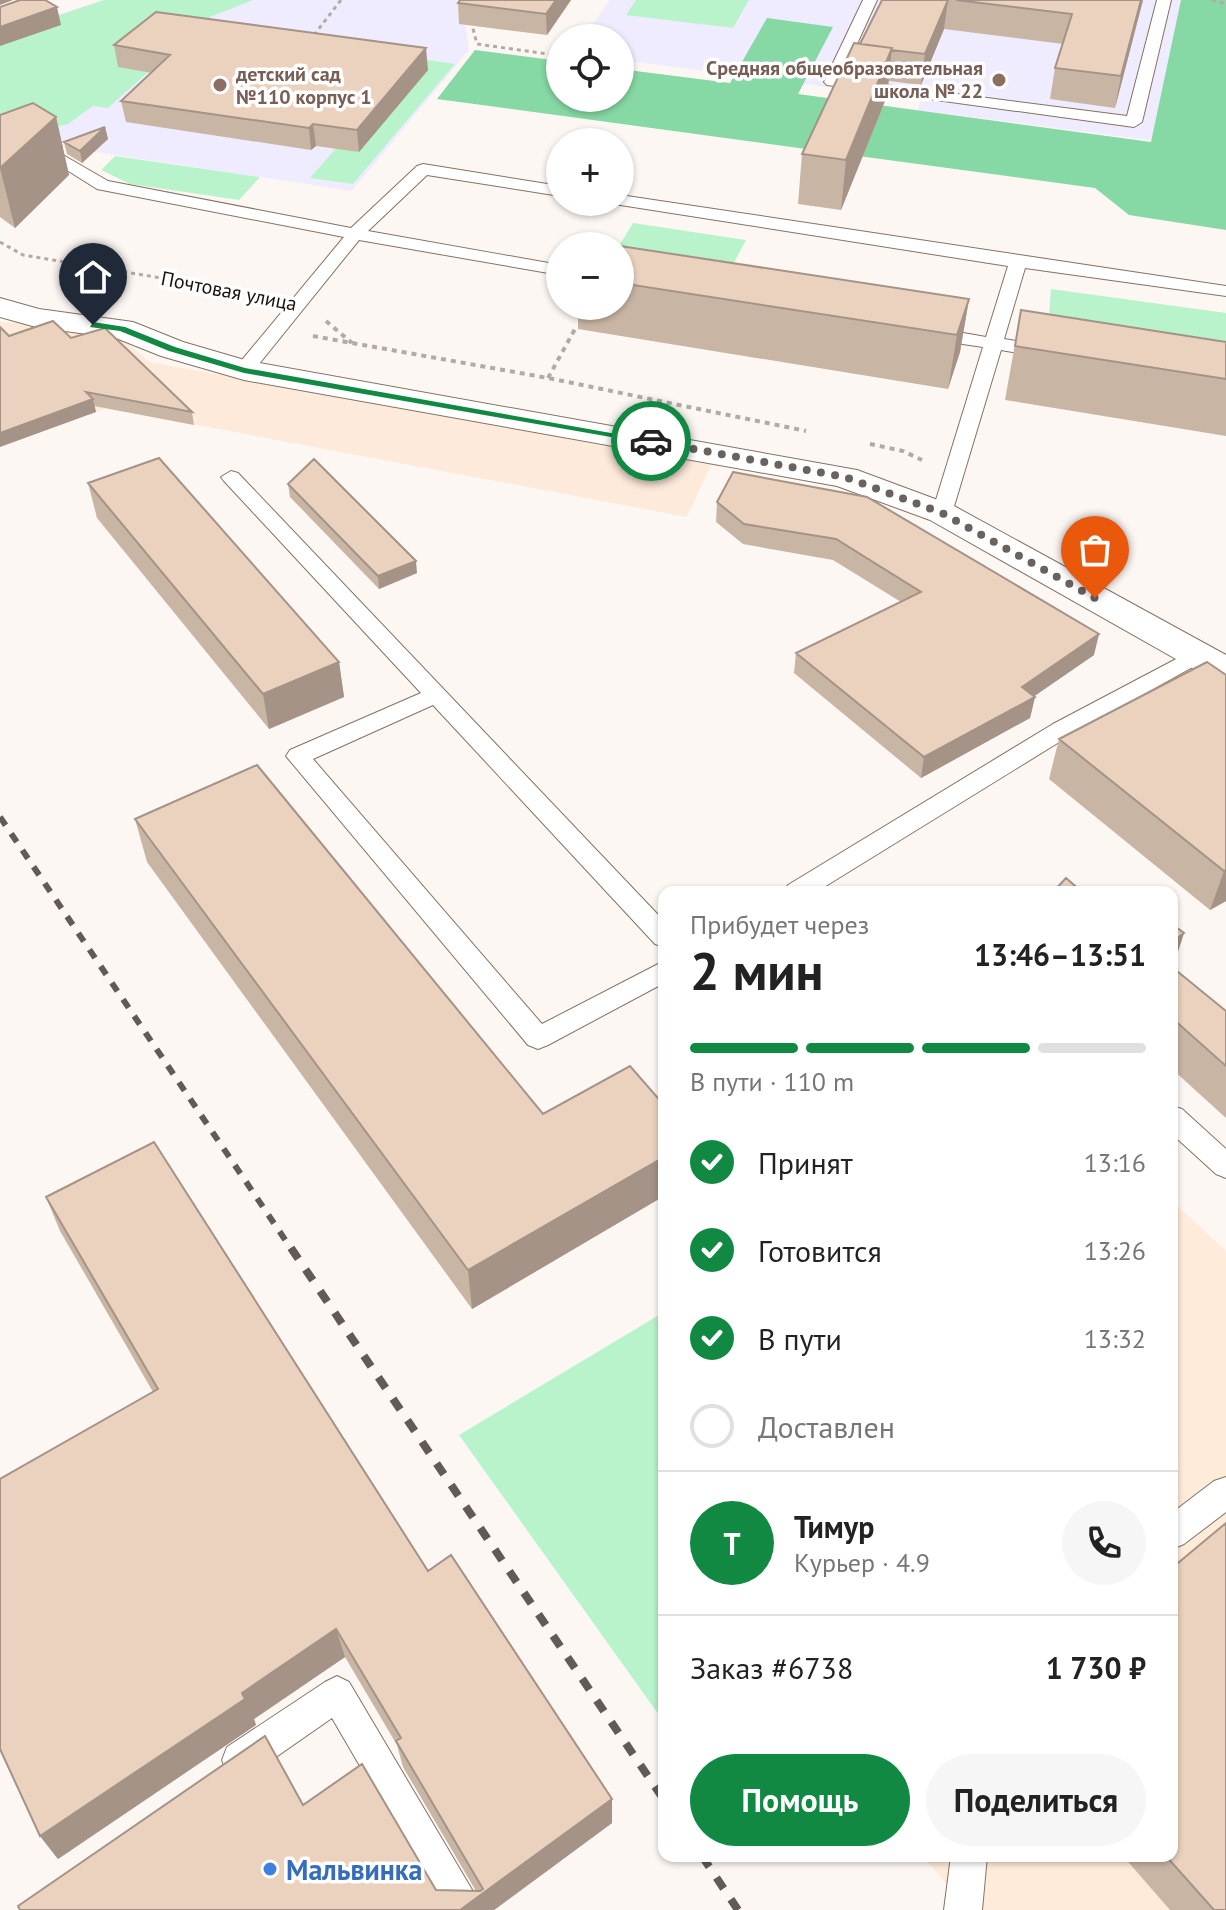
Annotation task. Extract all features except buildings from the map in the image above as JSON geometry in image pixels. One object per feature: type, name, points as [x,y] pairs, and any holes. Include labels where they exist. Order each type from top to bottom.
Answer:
[{"type":"street","points":[[0,307],[36,318],[122,329],[172,349],[244,370],[845,477],[942,513],[1212,663]]},
{"type":"lane","points":[[870,0],[832,82],[1134,122],[1164,0]]},
{"type":"lane","points":[[0,166],[44,149],[103,185],[546,268]]},
{"type":"lane","points":[[244,370],[355,234],[423,169],[546,189]]},
{"type":"lane","points":[[634,202],[1226,291]]},
{"type":"lane","points":[[942,513],[1018,262]]},
{"type":"lane","points":[[915,331],[1070,356]]},
{"type":"lane","points":[[231,477],[658,931]]},
{"type":"lane","points":[[807,886],[1061,730],[1212,663]]},
{"type":"lane","points":[[436,695],[298,756],[538,1038],[658,974]]},
{"type":"lane","points":[[1178,1122],[1226,1166]]},
{"type":"lane","points":[[1178,1528],[1226,1492]]},
{"type":"lane","points":[[218,1775],[337,1694],[465,1910]]},
{"type":"lane","points":[[963,1910],[968,1862]]},
{"type":"path","points":[[314,35],[341,0]]},
{"type":"path","points":[[1212,0],[1226,4]]},
{"type":"path","points":[[474,9],[470,23],[477,44],[546,54]]},
{"type":"path","name":"Почтовая улица","points":[[0,242],[23,255],[300,301],[353,343]]},
{"type":"path","points":[[548,378],[575,329]]},
{"type":"shaded area","name":"детский сад №110 корпус 1","points":[[103,0],[456,0],[463,4],[469,50],[352,191],[50,145],[0,34]]},
{"type":"shaded area","name":"Средняя общеобразовательная школа № 22","points":[[610,0],[1226,0],[1226,150],[917,110],[921,99],[634,62],[634,24],[593,24]]},
{"type":"shaded area","points":[[0,322],[105,325],[150,362],[711,465],[687,517],[107,408],[0,447]]},
{"type":"shaded area","points":[[1178,1207],[1226,1251],[1226,1910],[968,1910],[928,1862],[1178,1862]]},
{"type":"green space","points":[[104,0],[253,0],[210,17],[108,108],[93,106],[68,124],[24,134],[0,119],[0,35]]},
{"type":"green space","points":[[636,0],[749,0],[733,28],[626,15]]},
{"type":"green space","points":[[1181,0],[1226,0],[1226,230],[1129,215],[1095,188],[437,99],[475,50],[546,59],[546,112],[634,112],[634,71],[730,83],[767,18],[833,27],[798,94],[1151,142]]},
{"type":"green space","points":[[415,58],[455,64],[353,184],[310,178]]},
{"type":"green space","points":[[115,156],[260,177],[239,200],[130,184],[101,170]]},
{"type":"green space","points":[[633,223],[746,240],[728,274],[634,259],[634,232],[628,232]]},
{"type":"green space","points":[[1051,289],[1226,313],[1226,356],[1048,330]]},
{"type":"green space","points":[[658,1316],[658,1714],[459,1435]]},
{"type":"railway","points":[[0,817],[292,1250]]},
{"type":"railway","points":[[291,1248],[658,1791]]},
{"type":"railway","points":[[706,1862],[738,1910]]},
{"type":"way so far","points":[[651,441],[845,477],[942,513],[1095,598]]},
{"type":"place","name":"Средняя общеобразовательная школа № 22","points":[[999,80]]},
{"type":"place","name":"детский сад №110 корпус 1","points":[[220,85]]},
{"type":"place","name":"Мальвинка","points":[[270,1869]]},
{"type":"route","points":[[93,325],[122,329],[172,349],[244,370],[651,441]]}]
